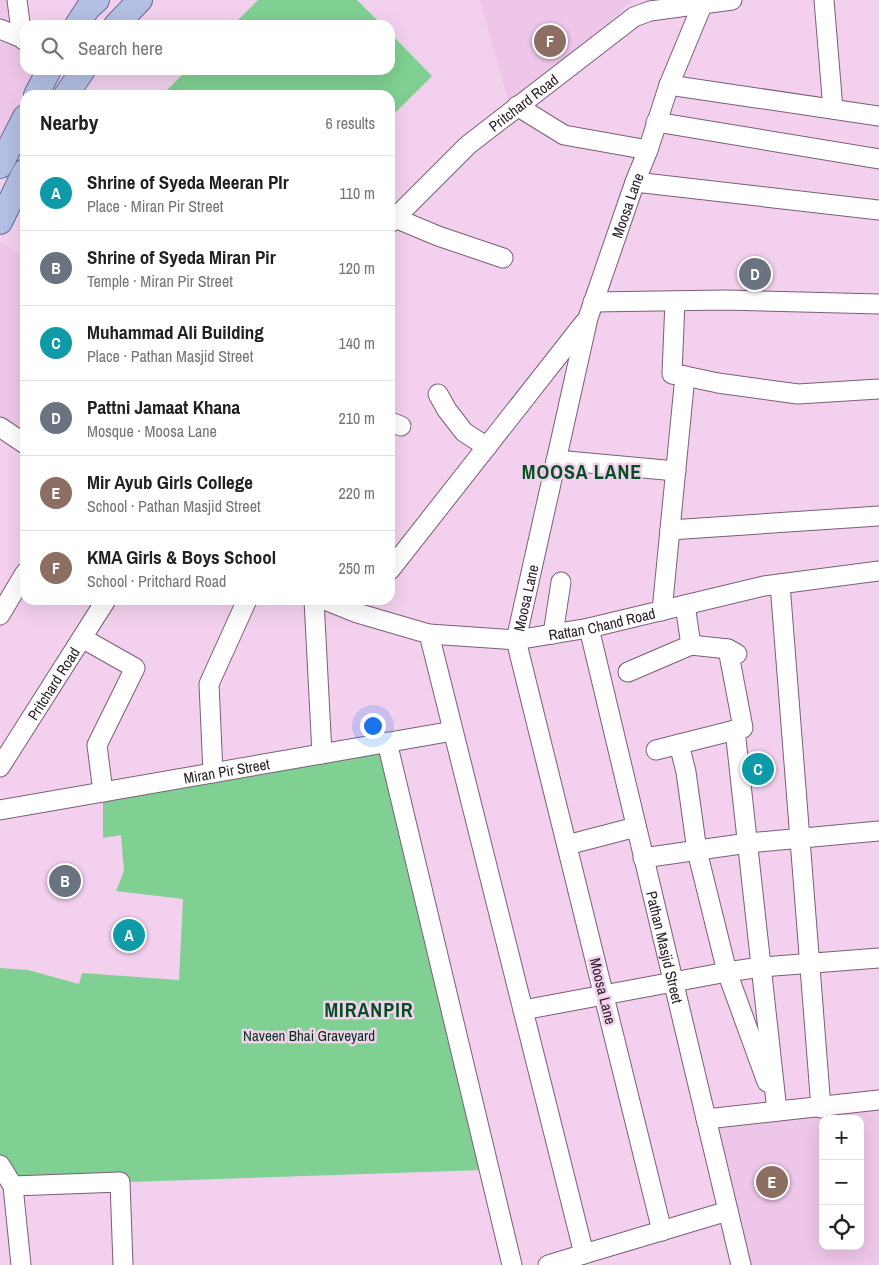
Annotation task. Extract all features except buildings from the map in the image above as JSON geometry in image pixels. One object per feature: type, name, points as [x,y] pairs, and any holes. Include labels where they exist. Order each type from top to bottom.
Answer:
[{"type":"main road","points":[[121,20],[140,0]]},
{"type":"main road","points":[[39,90],[46,75]]},
{"type":"main road","points":[[69,90],[80,75]]},
{"type":"main road","points":[[0,166],[20,127]]},
{"type":"main road","points":[[0,222],[20,181]]},
{"type":"street","points":[[17,0],[20,20]]},
{"type":"street","name":"Pritchard Road","points":[[395,218],[468,145],[634,17],[650,12],[732,0]]},
{"type":"street","points":[[824,0],[833,109]]},
{"type":"street","name":"Moosa Lane","points":[[662,1231],[516,640],[591,310],[635,182],[648,150],[668,85],[703,3]]},
{"type":"street","points":[[0,29],[20,39]]},
{"type":"street","points":[[668,85],[879,116]]},
{"type":"street","points":[[517,106],[564,135],[648,150]]},
{"type":"street","points":[[656,122],[879,158]]},
{"type":"street","points":[[635,182],[879,210]]},
{"type":"street","points":[[395,221],[503,258]]},
{"type":"street","points":[[395,564],[591,310],[675,301],[725,300],[879,304]]},
{"type":"street","points":[[675,301],[672,374],[718,383],[798,394],[879,388]]},
{"type":"street","points":[[662,610],[685,376]]},
{"type":"street","points":[[438,394],[447,410],[464,432],[487,447]]},
{"type":"street","points":[[0,427],[20,441]]},
{"type":"street","points":[[556,460],[676,471]]},
{"type":"street","points":[[670,530],[879,516]]},
{"type":"street","name":"Rattan Chand Road","points":[[362,606],[429,634],[516,640],[589,628],[764,586],[879,571]]},
{"type":"street","points":[[0,615],[20,581]]},
{"type":"street","points":[[553,634],[561,582]]},
{"type":"street","points":[[780,584],[821,1108]]},
{"type":"street","name":"Pritchard Road","points":[[0,767],[103,605]]},
{"type":"street","points":[[213,773],[209,684],[245,605]]},
{"type":"street","points":[[314,605],[322,754]]},
{"type":"street","points":[[685,605],[691,645]]},
{"type":"street","name":"Pathan Masjid Street","points":[[589,628],[741,1265]]},
{"type":"street","points":[[429,634],[584,1254]]},
{"type":"street","points":[[82,638],[135,668],[97,745],[103,792]]},
{"type":"street","points":[[628,672],[691,645],[734,652],[743,728],[656,750]]},
{"type":"street","points":[[735,730],[777,1111]]},
{"type":"street","name":"Miran Pir Street","points":[[0,810],[453,731]]},
{"type":"street","points":[[387,742],[512,1265]]},
{"type":"street","points":[[680,744],[686,772],[697,851],[727,972],[777,1111]]},
{"type":"street","points":[[567,845],[636,827]]},
{"type":"street","points":[[644,858],[800,837],[879,831]]},
{"type":"street","points":[[523,1010],[761,967],[879,958]]},
{"type":"street","points":[[706,1119],[821,1108],[879,1100]]},
{"type":"street","points":[[0,1165],[13,1186],[21,1265]]},
{"type":"street","points":[[13,1186],[120,1182],[123,1265]]},
{"type":"street","points":[[548,1265],[728,1211]]},
{"type":"shaded area","points":[[0,0],[17,0],[21,20],[20,75],[44,75],[30,90],[20,90],[20,127],[0,166]]},
{"type":"shaded area","points":[[480,0],[633,0],[511,111]]},
{"type":"shaded area","points":[[0,242],[20,254],[20,444],[0,430]]},
{"type":"shaded area","points":[[879,1100],[879,1265],[741,1265],[706,1119]]},
{"type":"green space","points":[[258,0],[357,0],[377,20],[238,20]]},
{"type":"green space","points":[[395,38],[432,76],[395,113],[395,90],[167,90],[182,75],[395,75]]},
{"type":"green space","name":"Naveen Bhai Graveyard","points":[[387,742],[483,1170],[13,1186],[0,1165],[0,968],[28,970],[79,984],[82,973],[179,980],[183,899],[116,891],[124,871],[121,835],[103,838],[103,792]]},
{"type":"place","name":"KMA Girls & Boys School","points":[[550,41]]},
{"type":"place","name":"Pattni Jamaat Khana","points":[[755,274]]},
{"type":"place","name":"Muhammad Ali Building","points":[[758,769]]},
{"type":"place","name":"Shrine of Syeda Miran Pir","points":[[65,881]]},
{"type":"place","name":"Shrine of Syeda Meeran PIr","points":[[129,935]]},
{"type":"place","name":"Mir Ayub Girls College","points":[[772,1182]]},
{"type":"district","name":"MOOSA LANE","points":[[582,471]]},
{"type":"district","name":"MIRANPIR","points":[[369,1009]]}]
